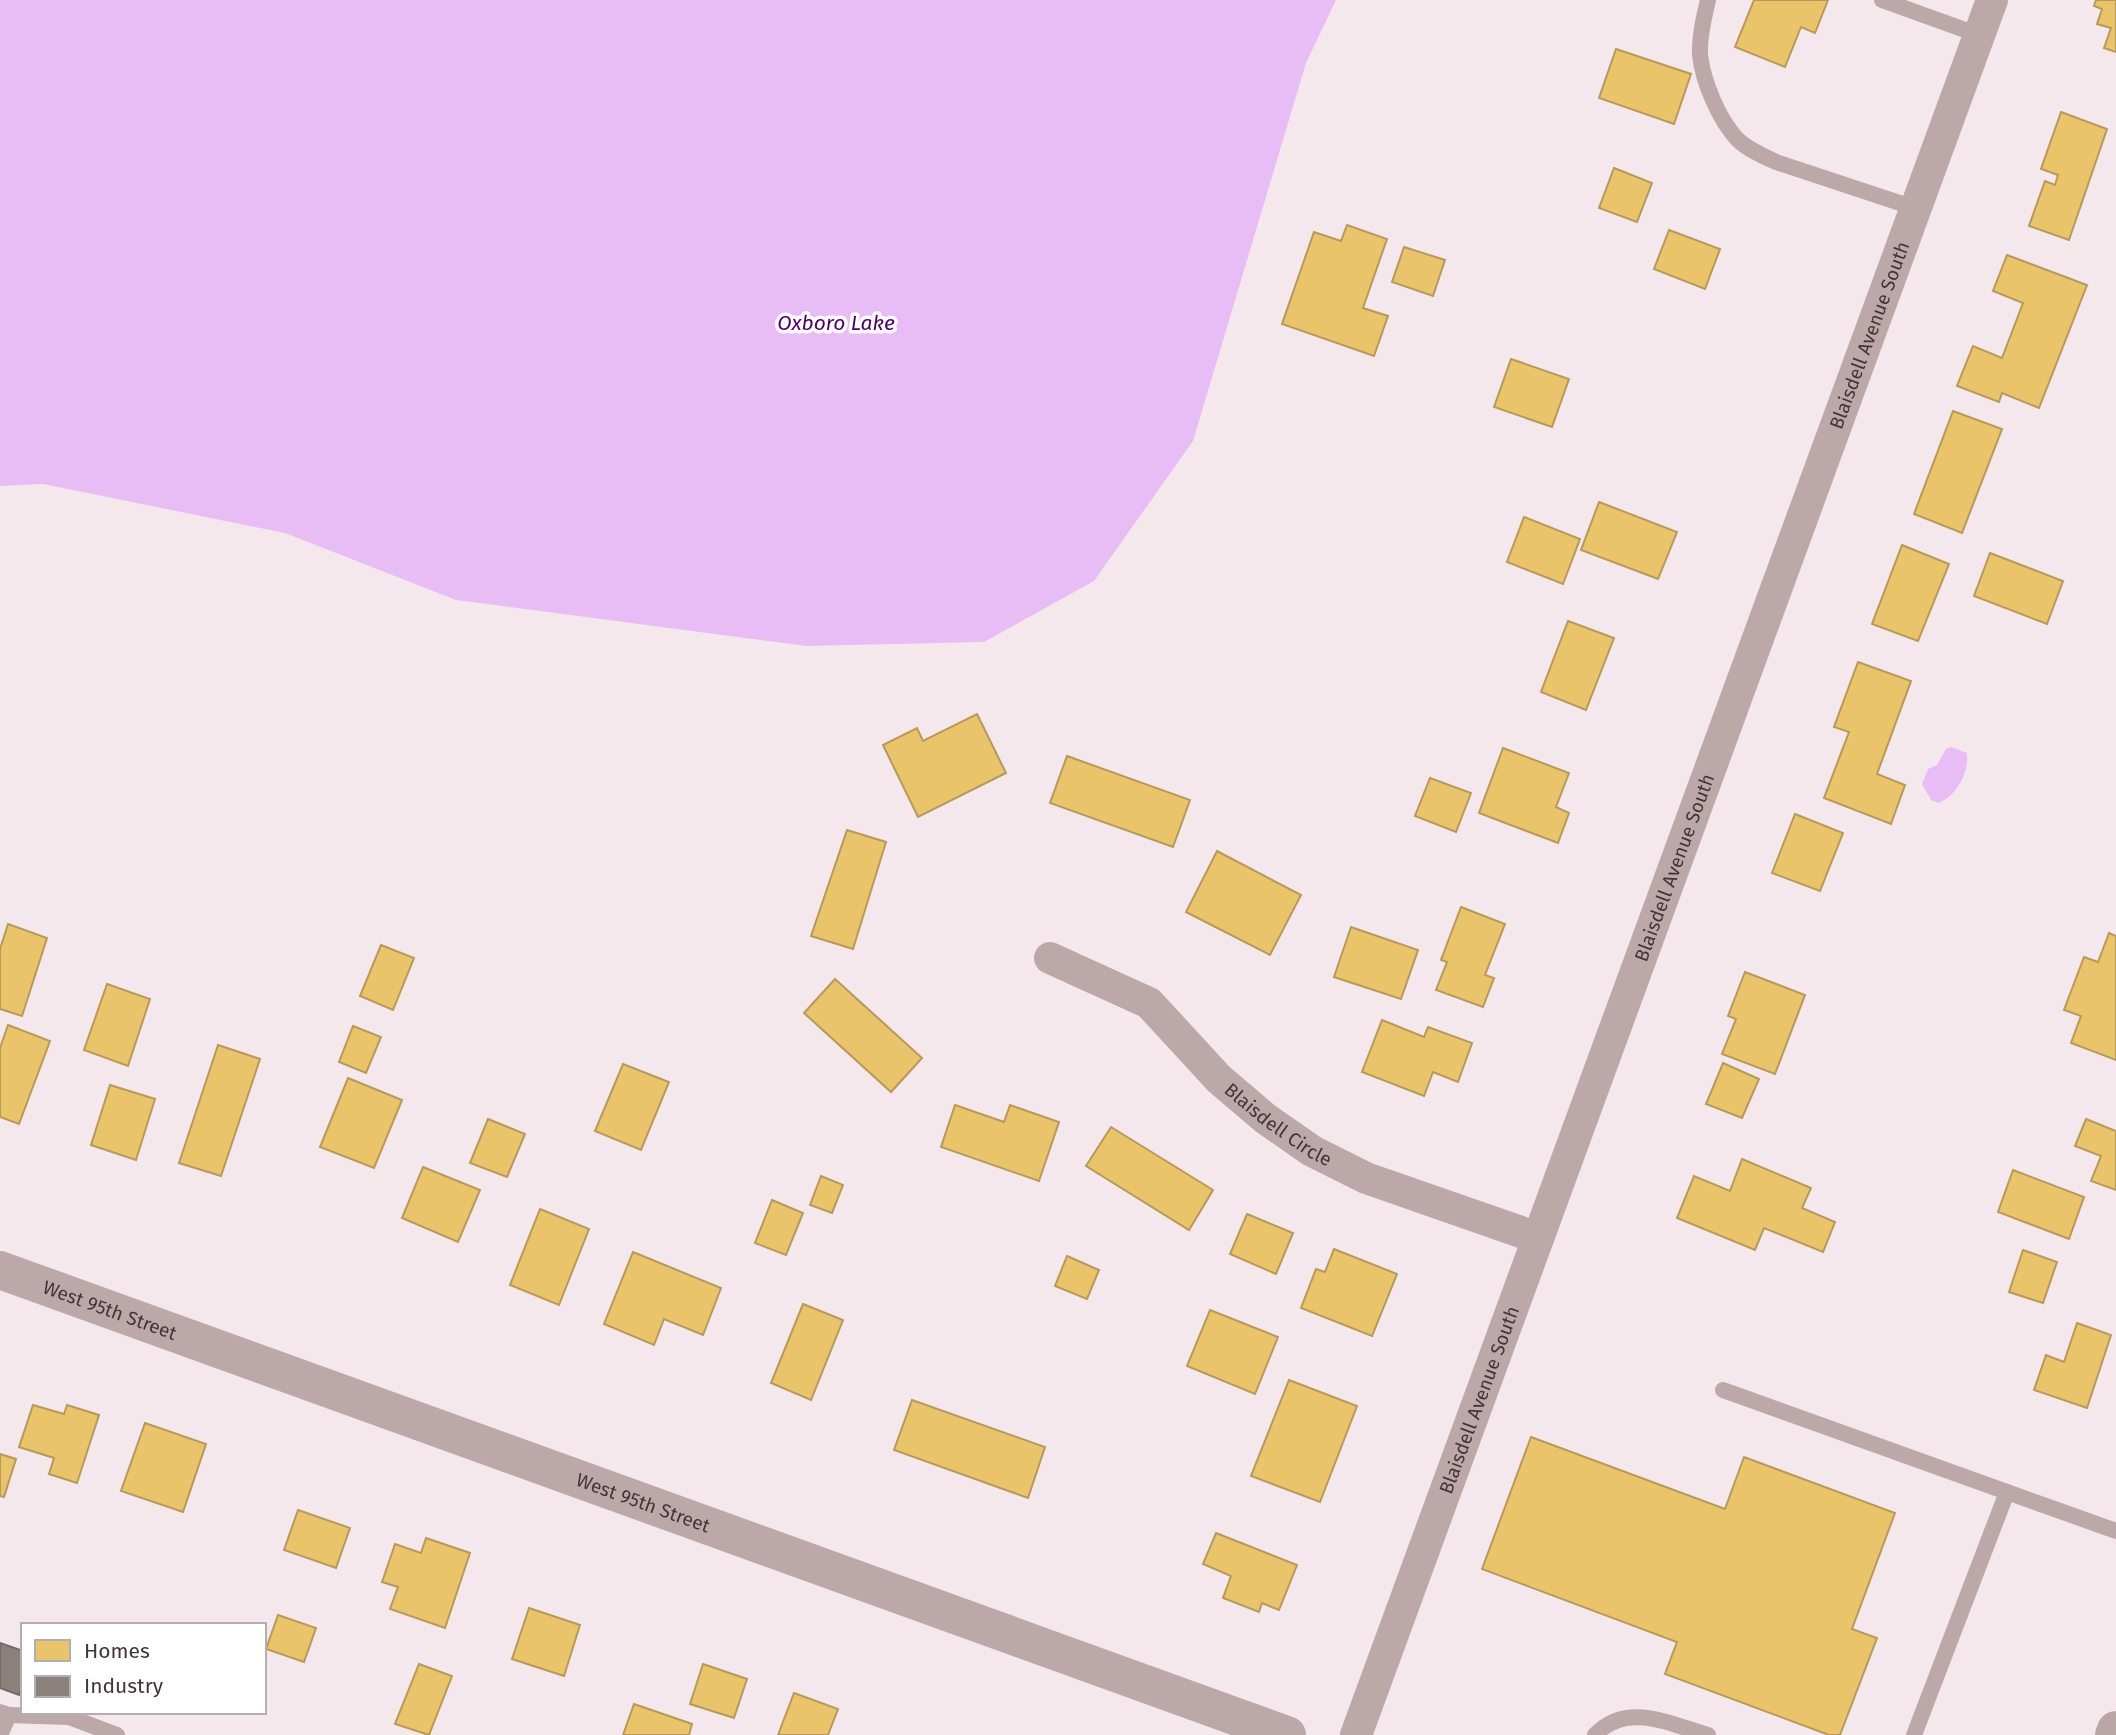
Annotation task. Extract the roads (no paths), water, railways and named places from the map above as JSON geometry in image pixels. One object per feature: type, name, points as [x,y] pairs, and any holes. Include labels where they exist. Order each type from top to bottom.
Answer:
[{"type":"street","name":"Blaisdell Avenue South","points":[[1356,1735],[1992,0]]},
{"type":"street","name":"Blaisdell Circle","points":[[1050,958],[1149,1003],[1219,1079],[1266,1119],[1311,1151],[1366,1178],[1538,1238]]},
{"type":"street","name":"West 95th Street","points":[[0,1270],[1287,1735]]},
{"type":"street","points":[[2103,1735],[2116,1719]]},
{"type":"lane","points":[[1708,0],[1700,55],[1709,87],[1723,118],[1738,140],[1776,162],[1915,208]]},
{"type":"lane","points":[[1882,0],[1979,35]]},
{"type":"lane","points":[[1723,1390],[2116,1531]]},
{"type":"lane","points":[[1914,1735],[2007,1492]]},
{"type":"lane","points":[[0,1735],[4,1713],[69,1717],[117,1735]]},
{"type":"lane","points":[[1595,1735],[1606,1723],[1633,1715],[1708,1735]]},
{"type":"water","name":"Oxboro Lake","points":[[0,0],[1336,0],[1306,63],[1193,441],[1094,581],[984,642],[806,646],[456,600],[285,533],[43,484],[0,486]]},
{"type":"water","points":[[1951,747],[1967,753],[1966,768],[1956,789],[1939,803],[1931,800],[1922,784],[1928,769],[1937,765],[1946,749]]}]
